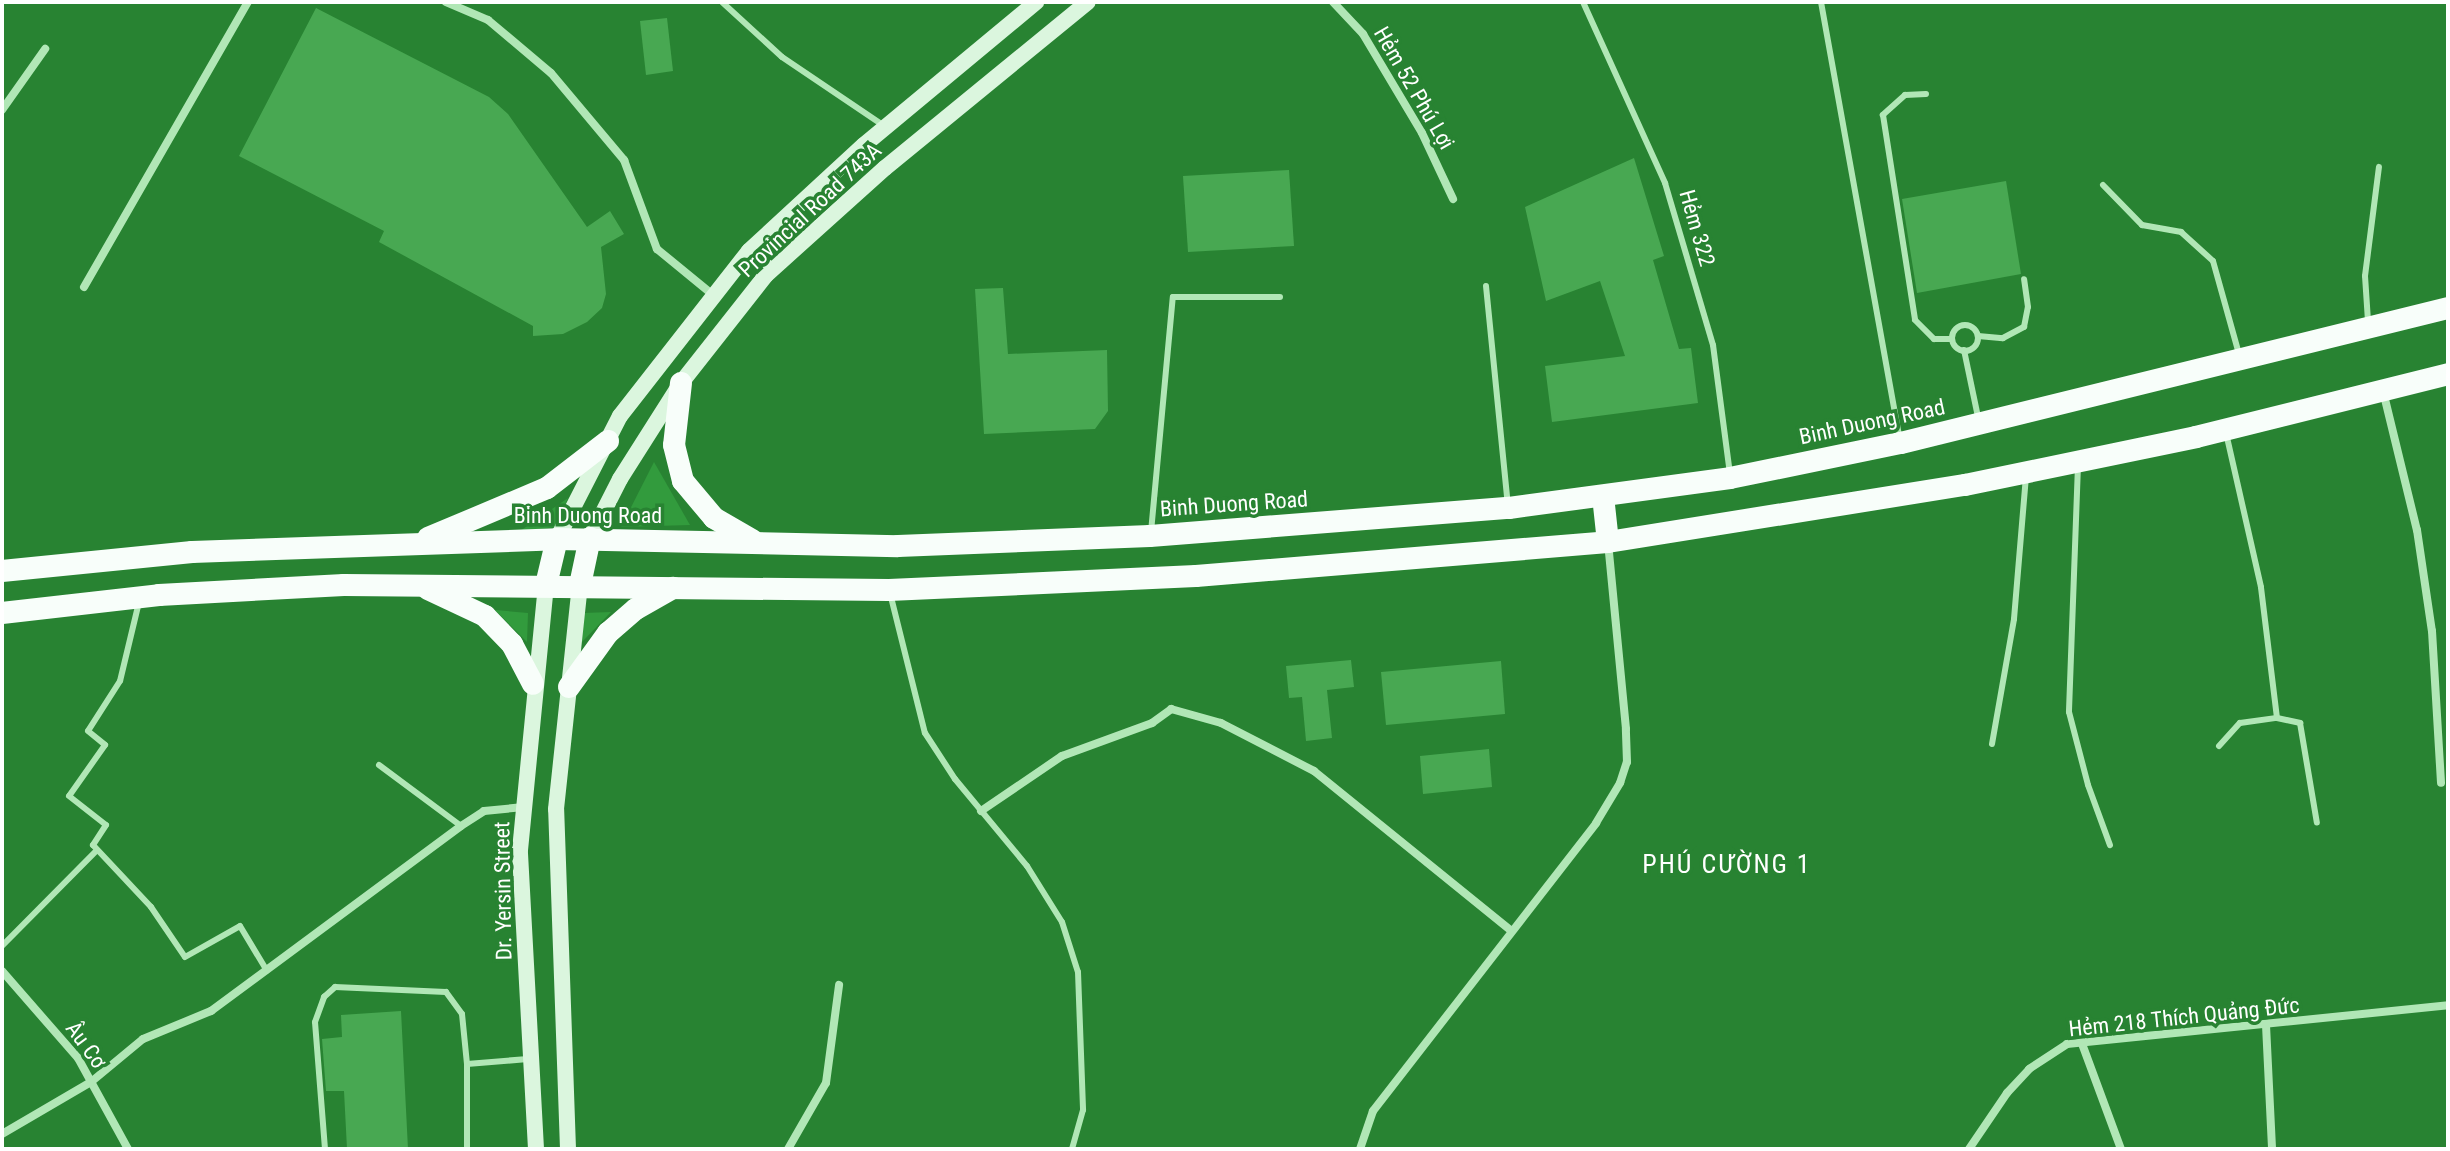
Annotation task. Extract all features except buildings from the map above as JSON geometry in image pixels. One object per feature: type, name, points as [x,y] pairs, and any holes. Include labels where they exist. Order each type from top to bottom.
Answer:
[{"type":"highway","name":"Binh Duong Road","points":[[2,571],[192,552],[557,539],[898,546],[1150,536],[1509,508],[1730,478],[1901,443],[2241,362],[2448,308]]},
{"type":"highway","points":[[2,613],[141,597],[407,584],[889,590],[1196,576],[1608,542],[2026,472],[2225,429],[2448,374]]},
{"type":"highway","points":[[681,383],[674,445],[683,481],[714,518],[760,543]]},
{"type":"highway","points":[[410,544],[524,500],[568,474],[608,441]]},
{"type":"highway","points":[[1603,496],[1608,542]]},
{"type":"highway","points":[[580,585],[590,538]]},
{"type":"highway","points":[[546,585],[557,539]]},
{"type":"highway","points":[[407,584],[485,616],[512,644],[533,684]]},
{"type":"highway","points":[[569,687],[608,633],[643,604],[678,586]]},
{"type":"main road","name":"Provincial Road 743A","points":[[557,539],[620,416],[749,251],[864,145],[1036,2]]},
{"type":"main road","name":"Provincial Road 743A","points":[[590,538],[620,479],[681,383],[766,275],[885,168],[1088,2]]},
{"type":"main road","points":[[864,145],[885,168]]},
{"type":"main road","name":"Dr. Yersin Street","points":[[536,1149],[520,850],[533,684],[546,585]]},
{"type":"main road","points":[[568,1149],[562,1056],[556,809],[580,585]]},
{"type":"main road","points":[[532,1059],[562,1056]]},
{"type":"street","points":[[84,287],[248,2]]},
{"type":"street","points":[[446,2],[488,20],[551,73],[624,160],[657,249],[713,295]]},
{"type":"street","name":"Hẻm 52 Phú Lợi","points":[[1333,2],[1363,34],[1422,133],[1453,199]]},
{"type":"street","points":[[2,110],[45,49]]},
{"type":"street","points":[[2383,390],[2417,530],[2432,631],[2441,783]]},
{"type":"street","points":[[1360,1149],[1373,1111],[1510,930],[1596,823],[1627,762],[1608,542]]},
{"type":"street","points":[[981,811],[1062,756],[1152,723],[1171,709],[1221,723],[1314,771],[1510,930]]},
{"type":"street","points":[[2,1134],[91,1082],[143,1039],[211,1011],[484,811],[524,807]]},
{"type":"street","name":"Âu Cơ","points":[[2,971],[78,1058],[128,1149]]},
{"type":"street","points":[[788,1149],[826,1083],[839,985]]},
{"type":"street","name":"Hẻm 218 Thích Quảng Đức","points":[[1969,1149],[1983,1122],[2029,1069],[2067,1044],[2448,1005]]},
{"type":"street","points":[[2266,1025],[2272,1149]]},
{"type":"street","points":[[2081,1041],[2121,1149]]},
{"type":"lane","points":[[722,2],[782,57],[886,127]]},
{"type":"lane","name":"Hẻm 322","points":[[1583,2],[1665,183],[1713,345],[1730,478]]},
{"type":"lane","points":[[1821,2],[1901,443]]},
{"type":"lane","points":[[1926,94],[1905,95],[1883,115],[1915,320],[1934,339],[1952,339],[1964,350],[1979,425]]},
{"type":"lane","points":[[2368,329],[2365,276],[2379,167]]},
{"type":"lane","points":[[2103,185],[2142,225],[2181,232],[2213,261],[2241,362]]},
{"type":"lane","points":[[1952,339],[1963,324],[1978,336],[2003,338],[2024,327],[2028,307],[2024,279]]},
{"type":"lane","points":[[1486,286],[1509,508]]},
{"type":"lane","points":[[1150,536],[1173,297],[1280,297]]},
{"type":"lane","points":[[1964,350],[1973,348],[1978,336]]},
{"type":"lane","points":[[2225,429],[2261,587],[2277,718]]},
{"type":"lane","points":[[2078,461],[2069,712],[2088,785],[2110,845]]},
{"type":"lane","points":[[1992,744],[2014,619],[2026,472]]},
{"type":"lane","points":[[889,590],[925,733],[981,811],[1027,866],[1062,922],[1078,972],[1083,1110],[1072,1149]]},
{"type":"lane","points":[[141,597],[120,681],[88,731],[105,745],[69,796],[106,825],[93,845],[151,907],[185,957],[240,926],[267,971]]},
{"type":"lane","points":[[2219,746],[2240,723],[2277,718],[2300,723],[2317,823]]},
{"type":"lane","points":[[379,765],[461,826]]},
{"type":"lane","points":[[2,946],[97,850]]},
{"type":"lane","points":[[325,1149],[315,1022],[324,997],[335,987],[446,992],[462,1014],[467,1064],[467,1149]]},
{"type":"lane","points":[[467,1064],[532,1059]]},
{"type":"green space","points":[[654,462],[690,525],[621,527]]},
{"type":"green space","points":[[568,498],[556,527],[520,531]]},
{"type":"green space","points":[[495,610],[528,613],[527,642]]},
{"type":"green space","points":[[611,612],[582,642],[583,613]]},
{"type":"district","name":"PHÚ CƯỜNG 1","points":[[1727,865]]}]
